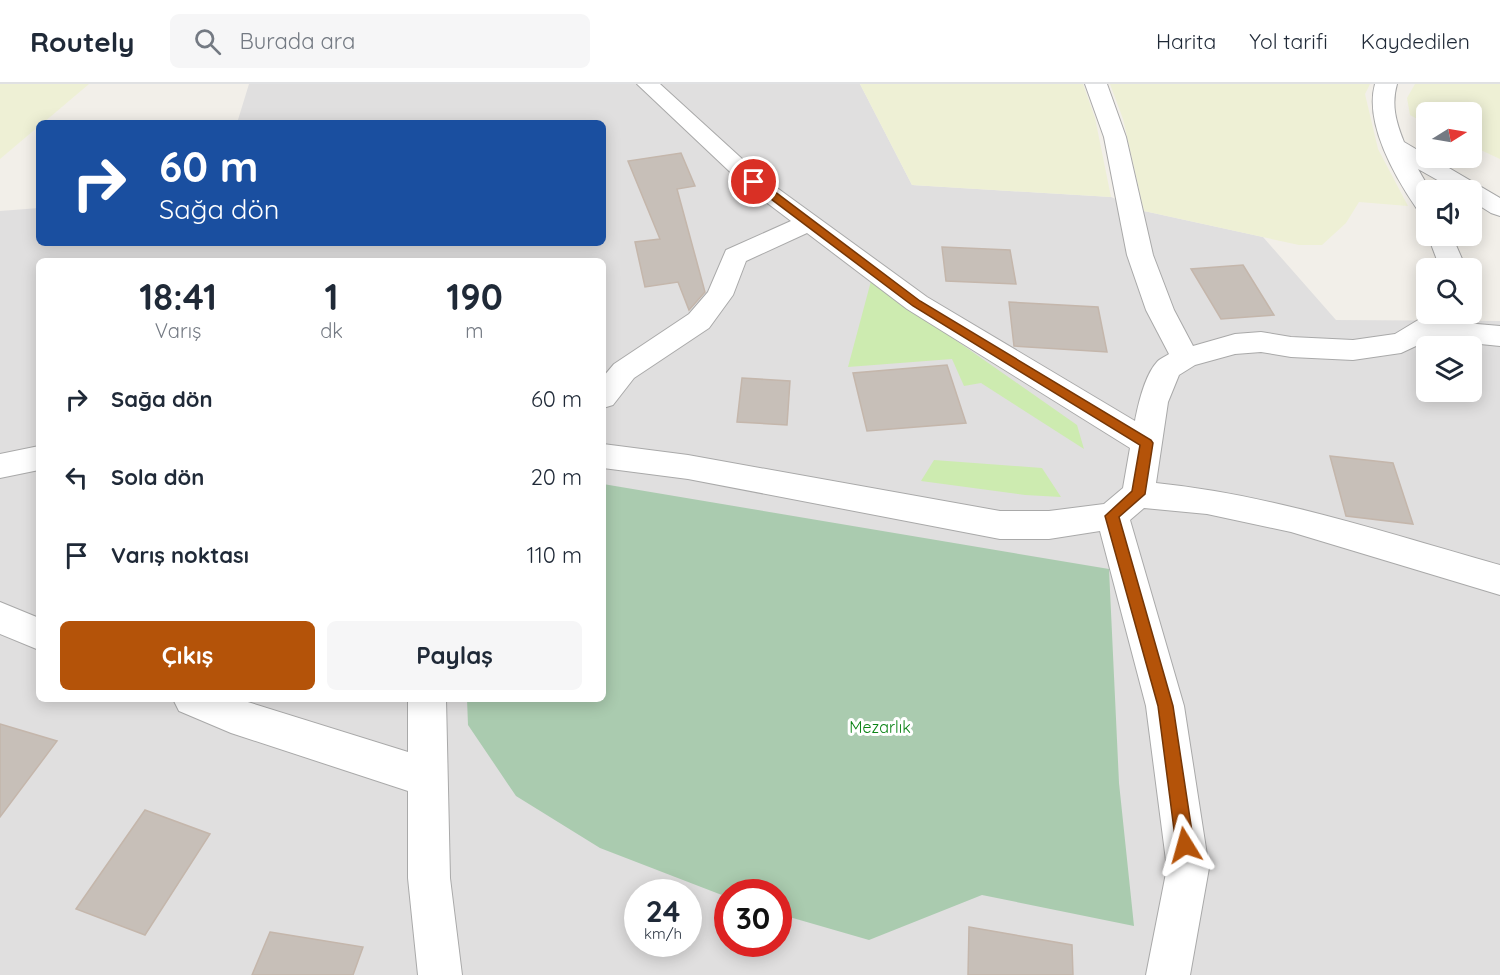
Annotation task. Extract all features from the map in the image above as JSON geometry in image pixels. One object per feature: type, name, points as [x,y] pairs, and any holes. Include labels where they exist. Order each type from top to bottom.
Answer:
[{"type":"street","points":[[648,84],[754,182],[916,303],[1146,443]]},
{"type":"street","points":[[1096,84],[1115,137],[1140,255],[1160,310],[1185,358]]},
{"type":"street","points":[[1386,84],[1381,93],[1387,128],[1416,186]]},
{"type":"street","points":[[1394,145],[1453,180]]},
{"type":"street","points":[[1482,197],[1500,208]]},
{"type":"street","points":[[606,393],[624,370],[699,321],[720,295],[735,256],[808,223]]},
{"type":"street","points":[[1168,975],[1188,868],[1165,706],[1125,505],[1146,443],[1153,402],[1167,369],[1185,358],[1235,344],[1261,342],[1291,347],[1353,350],[1401,343],[1431,324]]},
{"type":"street","points":[[1449,324],[1500,336]]},
{"type":"street","points":[[606,456],[688,467],[1000,525],[1049,525],[1125,505],[1207,501],[1291,519],[1500,580]]},
{"type":"street","points":[[0,466],[36,459]]},
{"type":"street","points":[[0,618],[36,633]]},
{"type":"street","points":[[199,702],[231,715],[426,777]]},
{"type":"street","points":[[427,702],[426,777],[429,878],[440,975]]},
{"type":"shaded area","points":[[249,84],[860,84],[912,185],[1111,197],[1144,211],[1263,237],[1336,320],[1416,320],[1416,324],[1482,324],[1482,321],[1500,321],[1500,975],[0,975],[0,211],[36,208],[36,246],[606,246],[606,120],[238,120]]},
{"type":"green space","points":[[0,84],[89,84],[47,120],[36,120],[36,129],[0,159]]},
{"type":"green space","points":[[860,84],[1083,84],[1095,118],[1111,197],[912,185]]},
{"type":"green space","points":[[1110,84],[1370,84],[1365,94],[1378,149],[1408,206],[1359,202],[1346,223],[1322,245],[1299,245],[1144,211],[1123,119]]},
{"type":"green space","points":[[1415,84],[1500,84],[1500,159],[1482,151],[1482,102],[1416,102],[1416,118],[1410,115],[1407,98]]},
{"type":"green space","points":[[871,281],[1077,425],[1084,449],[981,383],[964,386],[952,359],[848,367]]},
{"type":"green space","points":[[934,460],[1042,468],[1061,497],[1025,495],[921,481]]},
{"type":"green space","name":"Mezarlık","points":[[606,485],[1109,569],[1119,783],[1134,926],[982,895],[869,940],[792,918],[792,879],[714,879],[714,892],[702,887],[702,879],[680,879],[600,848],[516,796],[468,725],[467,702],[606,702]]},
{"type":"building","points":[[681,153],[695,186],[677,189],[705,292],[689,310],[678,282],[645,287],[635,242],[660,239],[628,161]]},
{"type":"building","points":[[942,247],[1010,250],[1016,284],[946,281]]},
{"type":"building","points":[[1243,265],[1274,315],[1221,319],[1191,269]]},
{"type":"building","points":[[1009,302],[1098,307],[1107,352],[1014,346]]},
{"type":"building","points":[[947,365],[966,423],[867,431],[853,373]]},
{"type":"building","points":[[742,378],[790,381],[787,425],[737,422]]},
{"type":"building","points":[[1330,456],[1393,463],[1413,524],[1346,516]]},
{"type":"building","points":[[0,724],[57,741],[0,817]]},
{"type":"building","points":[[145,810],[210,834],[145,935],[76,909]]},
{"type":"building","points":[[969,927],[1072,945],[1073,975],[968,975]]},
{"type":"building","points":[[270,932],[363,947],[353,975],[252,975]]},
{"type":"route","points":[[754,182],[916,303],[1146,443],[1138,494],[1112,516],[1165,706],[1185,845]]}]
